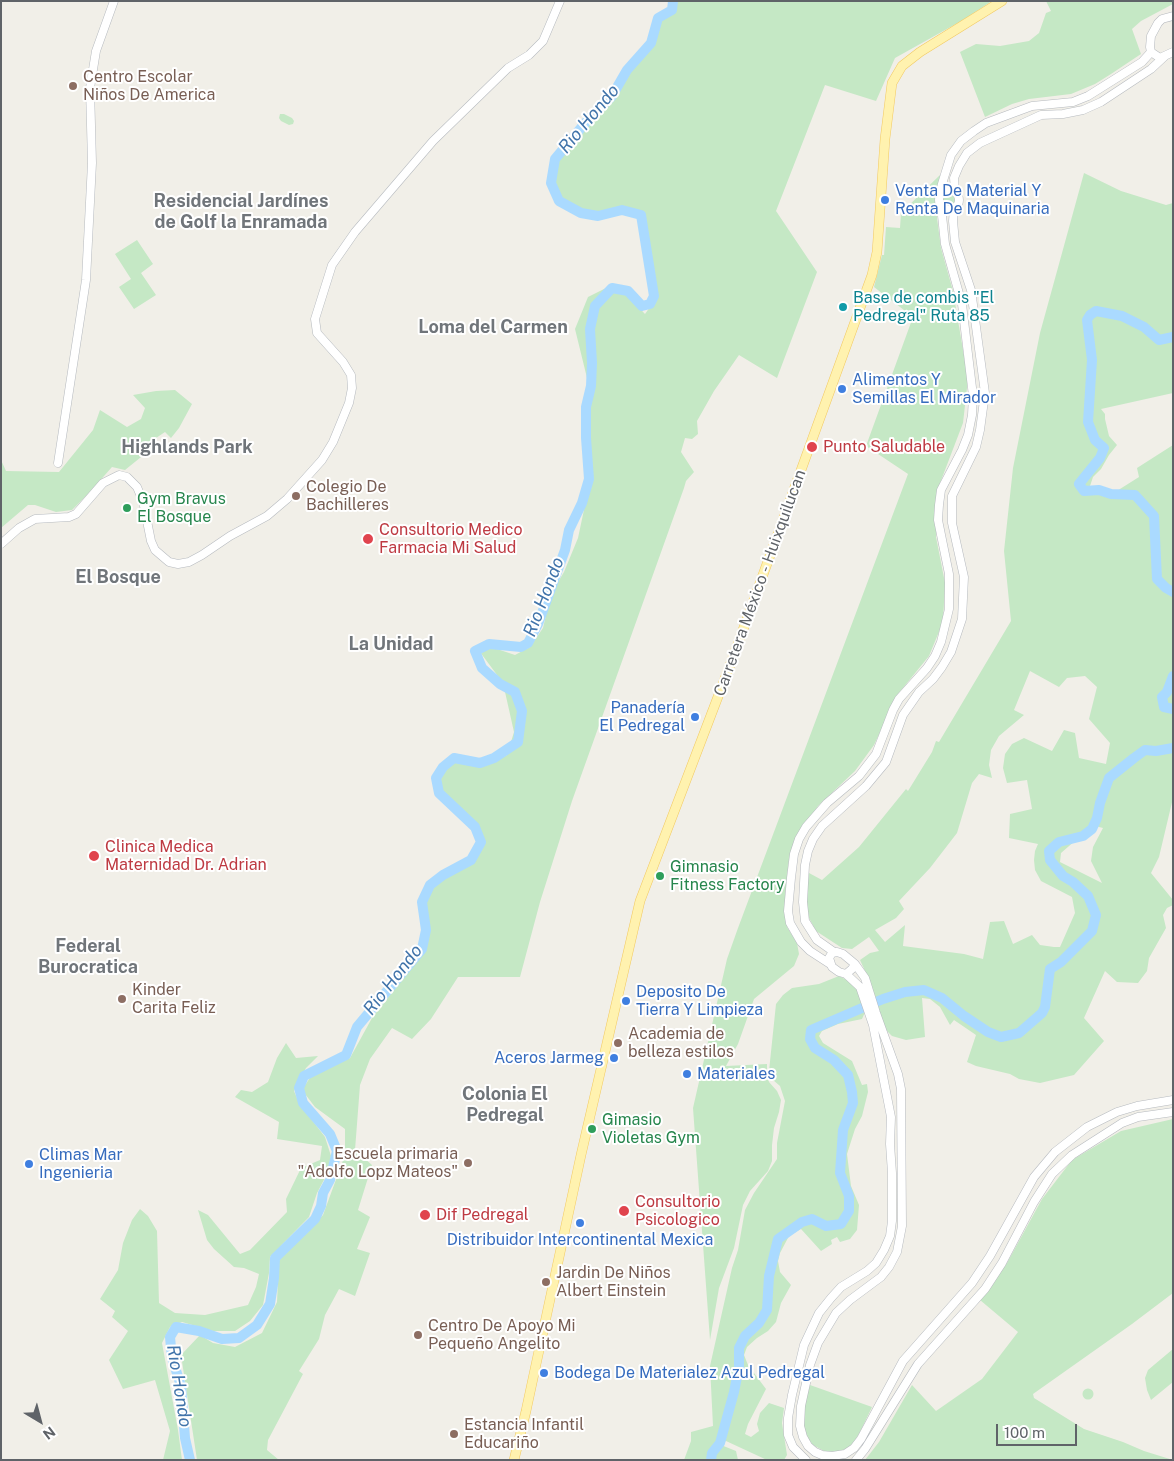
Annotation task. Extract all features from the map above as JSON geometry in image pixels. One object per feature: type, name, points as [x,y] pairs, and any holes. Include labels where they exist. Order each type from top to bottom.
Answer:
[{"type":"main road","name":"Carretera México - Huixquilucan","points":[[514,1460],[619,989],[647,881],[732,660],[872,275],[878,244],[885,139],[892,82],[902,66],[920,52],[1002,1]]},
{"type":"street","points":[[1,544],[19,528],[35,519],[69,517],[76,514],[103,483],[118,475],[127,477],[136,487],[143,500],[150,541],[155,550],[169,562],[178,564],[189,562],[202,555],[230,536],[267,516],[287,499],[322,460],[349,403],[352,388],[351,375],[344,362],[317,333],[315,318],[332,265],[355,232],[433,141],[508,68],[529,56],[543,41],[560,1]]},
{"type":"street","points":[[58,463],[86,280],[92,163],[90,88],[96,50],[113,4]]},
{"type":"street","points":[[1173,16],[1162,19],[1154,29],[1151,36],[1151,52],[1142,62],[1088,96],[1073,102],[1032,106],[986,123],[974,131],[961,141],[951,154],[942,184],[939,196],[945,244],[962,304],[973,396],[968,435],[941,490],[939,505],[938,520],[949,574],[949,609],[944,635],[935,656],[927,668],[899,699],[876,754],[859,776],[828,803],[806,827],[799,839],[794,854],[790,885],[788,911],[790,923],[801,942],[810,951],[863,987],[898,1074],[901,1089],[902,1226],[897,1252],[881,1277],[836,1313],[818,1343],[810,1365],[801,1406],[800,1426],[808,1446],[822,1455],[832,1456],[845,1454],[861,1440],[898,1368],[972,1284],[990,1256],[1034,1177],[1055,1152],[1088,1127],[1117,1112],[1173,1100]]},
{"type":"street","points":[[1151,52],[1160,58],[1173,52]]},
{"type":"street","points":[[941,206],[947,210],[958,206],[960,198],[954,191],[954,178],[967,153],[980,142],[1041,114],[1063,114],[1083,110],[1101,102],[1152,69],[1165,56]]},
{"type":"street","points":[[939,196],[946,190],[954,191]]},
{"type":"street","points":[[863,987],[865,978],[855,964],[843,954],[834,952],[817,940],[805,921],[803,902],[805,865],[808,851],[822,826],[866,786],[886,762],[903,715],[942,667],[951,652],[962,619],[964,577],[952,523],[952,496],[976,447],[982,421],[985,393],[971,290],[955,242],[954,209]]},
{"type":"street","points":[[830,964],[829,956],[834,952]]},
{"type":"street","points":[[846,974],[855,964]]},
{"type":"street","points":[[806,1460],[793,1447],[788,1435],[788,1418],[804,1345],[819,1313],[842,1287],[872,1266],[884,1250],[890,1236],[892,1202],[891,1117],[873,1014]]},
{"type":"street","points":[[856,1460],[866,1449],[918,1364],[985,1289],[1002,1263],[1042,1188],[1052,1174],[1072,1155],[1106,1131],[1138,1117],[1173,1112]]},
{"type":"green space","points":[[677,1],[992,1],[963,20],[895,58],[876,101],[825,85],[776,211],[817,272],[777,378],[739,355],[714,391],[697,421],[698,434],[692,439],[685,438],[681,452],[694,472],[686,481],[572,801],[540,902],[520,977],[458,977],[431,1019],[412,1039],[392,1028],[370,1059],[360,1085],[355,1150],[372,1165],[358,1210],[370,1217],[357,1249],[370,1253],[355,1296],[339,1289],[325,1315],[319,1339],[299,1371],[303,1374],[268,1440],[267,1450],[279,1460],[197,1460],[181,1355],[200,1335],[213,1343],[235,1347],[262,1333],[277,1302],[279,1259],[323,1215],[345,1155],[345,1129],[315,1107],[302,1090],[311,1076],[350,1058],[372,1018],[425,950],[429,930],[426,903],[433,887],[445,877],[473,862],[485,843],[478,825],[442,792],[439,778],[445,769],[455,761],[480,766],[507,755],[514,732],[503,683],[480,652],[491,647],[515,655],[530,647],[543,628],[551,594],[564,572],[578,538],[592,472],[588,382],[575,329],[588,297],[606,288],[626,294],[645,314],[657,297],[644,213],[622,207],[598,213],[582,210],[562,199],[554,182],[558,160],[588,124],[615,98],[630,71],[653,45],[661,21],[675,12]]},
{"type":"green space","points":[[1046,1],[1173,1],[1173,4],[1141,21],[1132,29],[1141,54],[1095,84],[1071,94],[1029,99],[1012,104],[985,117],[960,52],[976,44],[1000,46],[1029,41],[1039,33],[1046,13],[1051,11]]},
{"type":"green space","points":[[280,114],[292,118],[293,124],[289,125],[281,121],[279,118]]},
{"type":"green space","points":[[1084,173],[1121,191],[1166,205],[1173,203],[1173,393],[1101,409],[1105,414],[1109,436],[1117,445],[1101,469],[1093,477],[1090,486],[1112,494],[1139,477],[1137,468],[1173,445],[1173,798],[1159,857],[1151,873],[1173,900],[1173,905],[1167,908],[1163,915],[1166,928],[1149,958],[1147,971],[1138,983],[1117,982],[1105,971],[1084,1018],[1104,1041],[1074,1075],[1040,1083],[1019,1079],[1010,1074],[967,1062],[976,1035],[954,1020],[950,1025],[940,1007],[930,999],[922,998],[925,1037],[906,1040],[892,1036],[881,1019],[860,960],[870,953],[879,951],[869,937],[852,949],[842,948],[816,931],[807,914],[806,891],[809,873],[822,880],[859,847],[906,789],[908,791],[932,752],[936,741],[939,742],[1011,621],[1004,551],[1013,468],[1040,333]],"holes":[[[1030,671],[1059,687],[1067,678],[1085,676],[1097,687],[1089,719],[1110,743],[1106,764],[1079,758],[1075,733],[1064,730],[1052,751],[1024,738],[1012,744],[1005,754],[1003,768],[1007,783],[1027,780],[1032,809],[1010,814],[1009,838],[1038,844],[1034,860],[1035,870],[1041,881],[1072,897],[1075,913],[1060,947],[1040,945],[1032,935],[1013,944],[1004,921],[990,922],[983,959],[964,954],[903,946],[905,925],[885,942],[875,930],[896,918],[904,909],[899,901],[930,868],[957,833],[972,783],[979,774],[992,778],[989,765],[991,750],[999,736],[1024,715],[1014,710]],[[1088,827],[1103,828],[1093,847],[1091,861],[1102,883],[1060,862],[1061,853],[1076,840],[1080,833]]]},
{"type":"green space","points":[[940,175],[937,218],[941,248],[953,291],[968,379],[963,423],[937,491],[936,537],[945,583],[943,622],[929,656],[898,694],[874,745],[855,771],[818,806],[800,833],[789,860],[785,898],[787,927],[797,943],[799,954],[794,966],[754,999],[738,1044],[726,1066],[767,1064],[769,1082],[777,1091],[781,1100],[774,1128],[772,1161],[768,1171],[750,1191],[743,1205],[734,1248],[719,1288],[710,1340],[693,1108],[727,959],[908,474],[866,446],[913,317],[874,287],[882,255],[884,255],[886,227],[900,228],[901,213]]},
{"type":"green space","points":[[949,192],[955,194],[957,200],[955,206],[949,208],[943,206],[941,200],[943,194]]},
{"type":"green space","points":[[137,240],[153,264],[141,273],[156,295],[134,309],[119,287],[131,279],[115,254]]},
{"type":"green space","points":[[175,390],[192,404],[179,428],[171,438],[165,432],[153,440],[154,445],[151,449],[125,470],[112,467],[72,510],[56,512],[35,505],[28,505],[1,528],[1,460],[6,471],[59,472],[93,430],[100,410],[127,427],[141,419],[145,408],[133,395]]},
{"type":"green space","points":[[839,976],[853,983],[860,993],[866,1010],[862,1019],[838,1024],[822,1031],[819,1036],[823,1043],[852,1061],[862,1085],[867,1084],[868,1092],[862,1116],[855,1129],[847,1154],[851,1186],[859,1205],[857,1230],[850,1239],[840,1242],[837,1237],[831,1240],[832,1244],[821,1251],[801,1229],[789,1236],[778,1261],[780,1272],[791,1285],[781,1303],[776,1322],[768,1331],[747,1347],[744,1355],[748,1365],[766,1389],[748,1424],[745,1434],[751,1437],[759,1431],[757,1424],[760,1413],[769,1403],[784,1408],[782,1423],[787,1455],[784,1460],[767,1460],[726,1441],[721,1445],[736,1451],[738,1460],[684,1460],[691,1441],[691,1432],[713,1426],[710,1366],[732,1268],[738,1250],[745,1210],[777,1159],[777,1143],[785,1101],[780,1086],[773,1080],[769,1071],[776,1004],[792,988],[819,984]]},
{"type":"green space","points":[[286,1043],[296,1058],[318,1056],[306,1068],[294,1091],[299,1103],[325,1137],[331,1156],[326,1176],[317,1193],[309,1217],[270,1257],[263,1305],[250,1321],[235,1331],[213,1331],[182,1322],[170,1327],[162,1343],[182,1460],[163,1460],[170,1431],[155,1380],[123,1389],[109,1360],[128,1331],[112,1317],[115,1311],[100,1299],[118,1270],[123,1243],[132,1220],[140,1209],[148,1216],[157,1231],[159,1303],[175,1313],[205,1315],[248,1305],[256,1287],[259,1274],[244,1268],[234,1267],[214,1249],[207,1240],[198,1210],[208,1215],[240,1254],[250,1250],[287,1212],[286,1199],[301,1168],[320,1160],[322,1146],[277,1139],[279,1122],[235,1097],[241,1090],[252,1092],[268,1082],[277,1058]]},
{"type":"green space","points":[[1173,1119],[1173,1293],[1033,1394],[1034,1398],[1084,1429],[1173,1460],[865,1460],[879,1442],[912,1385],[936,1411],[982,1379],[1018,1332],[980,1300],[1007,1263],[1042,1199],[1072,1160],[1121,1131]]},
{"type":"green space","points":[[1173,1349],[1173,1382],[1151,1400],[1145,1378],[1148,1370]]},
{"type":"green space","points":[[810,1385],[872,1407],[853,1444],[846,1449],[835,1452],[824,1451],[813,1445],[804,1434],[802,1425],[804,1406]]},
{"type":"green space","points":[[1088,1388],[1094,1394],[1088,1400],[1082,1394]]},
{"type":"waterway","name":"Rio Hondo","points":[[190,1460],[185,1438],[181,1386],[172,1358],[170,1337],[176,1327],[199,1331],[222,1339],[239,1338],[257,1325],[270,1304],[275,1258],[315,1219],[321,1206],[323,1193],[330,1180],[337,1151],[330,1134],[303,1103],[299,1088],[304,1076],[346,1055],[357,1027],[422,949],[426,930],[422,902],[430,885],[443,875],[471,860],[481,842],[475,827],[439,793],[436,778],[443,767],[454,758],[480,763],[494,758],[518,742],[522,711],[515,692],[500,684],[482,668],[475,651],[489,644],[521,647],[528,643],[538,624],[565,550],[569,530],[582,503],[589,479],[586,407],[591,386],[590,329],[595,306],[612,288],[628,291],[642,306],[650,304],[654,296],[641,215],[622,210],[598,216],[581,213],[559,201],[551,183],[555,159],[586,122],[612,96],[627,70],[651,43],[658,18],[672,10],[673,1]]},
{"type":"waterway","points":[[1173,337],[1159,340],[1144,327],[1122,316],[1096,311],[1090,315],[1087,320],[1092,360],[1088,422],[1095,440],[1104,448],[1100,458],[1079,484],[1084,491],[1099,490],[1111,494],[1135,495],[1154,516],[1157,579],[1173,592]]},
{"type":"waterway","points":[[1173,676],[1167,692],[1162,697],[1164,707],[1173,709]]},
{"type":"waterway","points":[[711,1460],[712,1453],[720,1443],[734,1392],[739,1367],[739,1348],[745,1336],[759,1323],[767,1310],[769,1276],[778,1239],[802,1222],[812,1219],[826,1226],[841,1224],[849,1211],[849,1196],[840,1173],[843,1130],[853,1103],[852,1092],[848,1075],[834,1060],[815,1048],[810,1039],[811,1030],[883,999],[905,992],[924,990],[942,998],[988,1032],[1001,1037],[1019,1033],[1042,1013],[1045,1007],[1050,969],[1061,962],[1092,931],[1096,915],[1088,896],[1073,882],[1063,876],[1050,860],[1049,851],[1059,842],[1083,836],[1092,829],[1109,778],[1145,750],[1156,751],[1173,748]]},
{"type":"place","name":"Centro Escolar Niños De America","points":[[73,86]]},
{"type":"place","name":"Venta De Material Y Renta De Maquinaria","points":[[885,200]]},
{"type":"place","name":"Base de combis \"El Pedregal\" Ruta 85","points":[[843,307]]},
{"type":"place","name":"Alimentos Y Semillas El Mirador","points":[[842,389]]},
{"type":"place","name":"Punto Saludable","points":[[812,447]]},
{"type":"place","name":"Colegio De Bachilleres","points":[[296,496]]},
{"type":"place","name":"Gym Bravus El Bosque","points":[[127,508]]},
{"type":"place","name":"Consultorio Medico Farmacia Mi Salud","points":[[368,539]]},
{"type":"place","name":"Panadería El Pedregal","points":[[695,717]]},
{"type":"place","name":"Clinica Medica Maternidad Dr. Adrian","points":[[94,856]]},
{"type":"place","name":"Gimnasio Fitness Factory","points":[[660,876]]},
{"type":"place","name":"Kinder Carita Feliz","points":[[122,999]]},
{"type":"place","name":"Deposito De Tierra Y Limpieza","points":[[626,1001]]},
{"type":"place","name":"Academia de belleza estilos","points":[[618,1043]]},
{"type":"place","name":"Aceros Jarmeg","points":[[614,1058]]},
{"type":"place","name":"Materiales","points":[[687,1074]]},
{"type":"place","name":"Gimasio Violetas Gym","points":[[592,1129]]},
{"type":"place","name":"Escuela primaria \"Adolfo Lopz Mateos\"","points":[[468,1163]]},
{"type":"place","name":"Climas Mar Ingenieria","points":[[29,1164]]},
{"type":"place","name":"Consultorio Psicologico","points":[[624,1211]]},
{"type":"place","name":"Dif Pedregal","points":[[425,1215]]},
{"type":"place","name":"Distribuidor Intercontinental Mexica","points":[[580,1223]]},
{"type":"place","name":"Jardin De Niños Albert Einstein","points":[[546,1282]]},
{"type":"place","name":"Centro De Apoyo Mi Pequeño Angelito","points":[[418,1335]]},
{"type":"place","name":"Bodega De Materialez Azul Pedregal","points":[[544,1373]]},
{"type":"place","name":"Estancia Infantil Educariño","points":[[454,1434]]},
{"type":"district","name":"Residencial Jardínes de Golf la Enramada","points":[[241,211]]},
{"type":"district","name":"Loma del Carmen","points":[[493,327]]},
{"type":"district","name":"Highlands Park","points":[[187,447]]},
{"type":"district","name":"El Bosque","points":[[118,577]]},
{"type":"district","name":"La Unidad","points":[[391,644]]},
{"type":"district","name":"Federal Burocratica","points":[[88,956]]},
{"type":"district","name":"Colonia El Pedregal","points":[[505,1104]]}]
